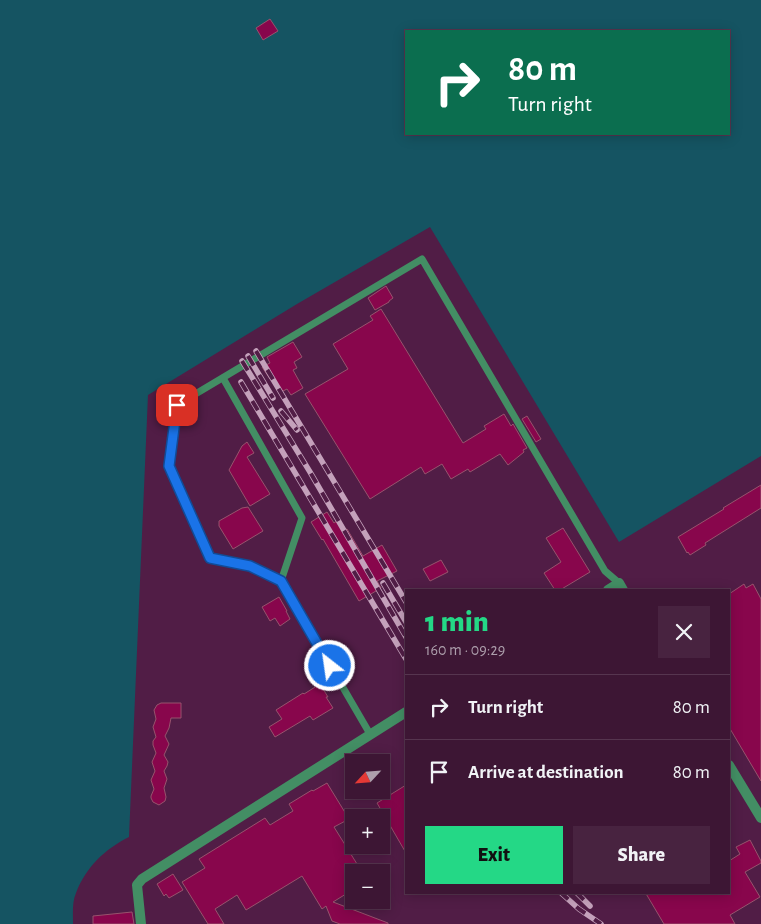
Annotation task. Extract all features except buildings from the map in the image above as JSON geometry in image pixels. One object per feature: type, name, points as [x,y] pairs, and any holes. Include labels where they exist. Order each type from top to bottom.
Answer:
[{"type":"street","points":[[141,924],[137,885],[142,879],[405,713]]},
{"type":"street","points":[[730,766],[761,818]]},
{"type":"lane","points":[[370,734],[281,581],[250,566],[210,558],[169,466],[177,405],[422,260],[605,572],[621,587]]},
{"type":"lane","points":[[223,378],[302,518],[281,581]]},
{"type":"shaded area","points":[[0,0],[761,0],[761,456],[619,542],[430,227],[297,304],[148,395],[129,837],[104,853],[85,875],[75,897],[73,924],[0,924]]},
{"type":"railway","points":[[256,351],[405,600]]},
{"type":"railway","points":[[248,356],[273,398]]},
{"type":"railway","points":[[242,361],[310,472],[405,635]]},
{"type":"railway","points":[[241,382],[405,657]]},
{"type":"railway","points":[[281,411],[297,430]]},
{"type":"railway","points":[[383,583],[405,620]]},
{"type":"railway","points":[[562,894],[579,909],[601,924]]},
{"type":"railway","points":[[578,894],[590,906]]},
{"type":"route","points":[[177,405],[169,466],[210,558],[250,566],[281,581],[330,666]]}]
